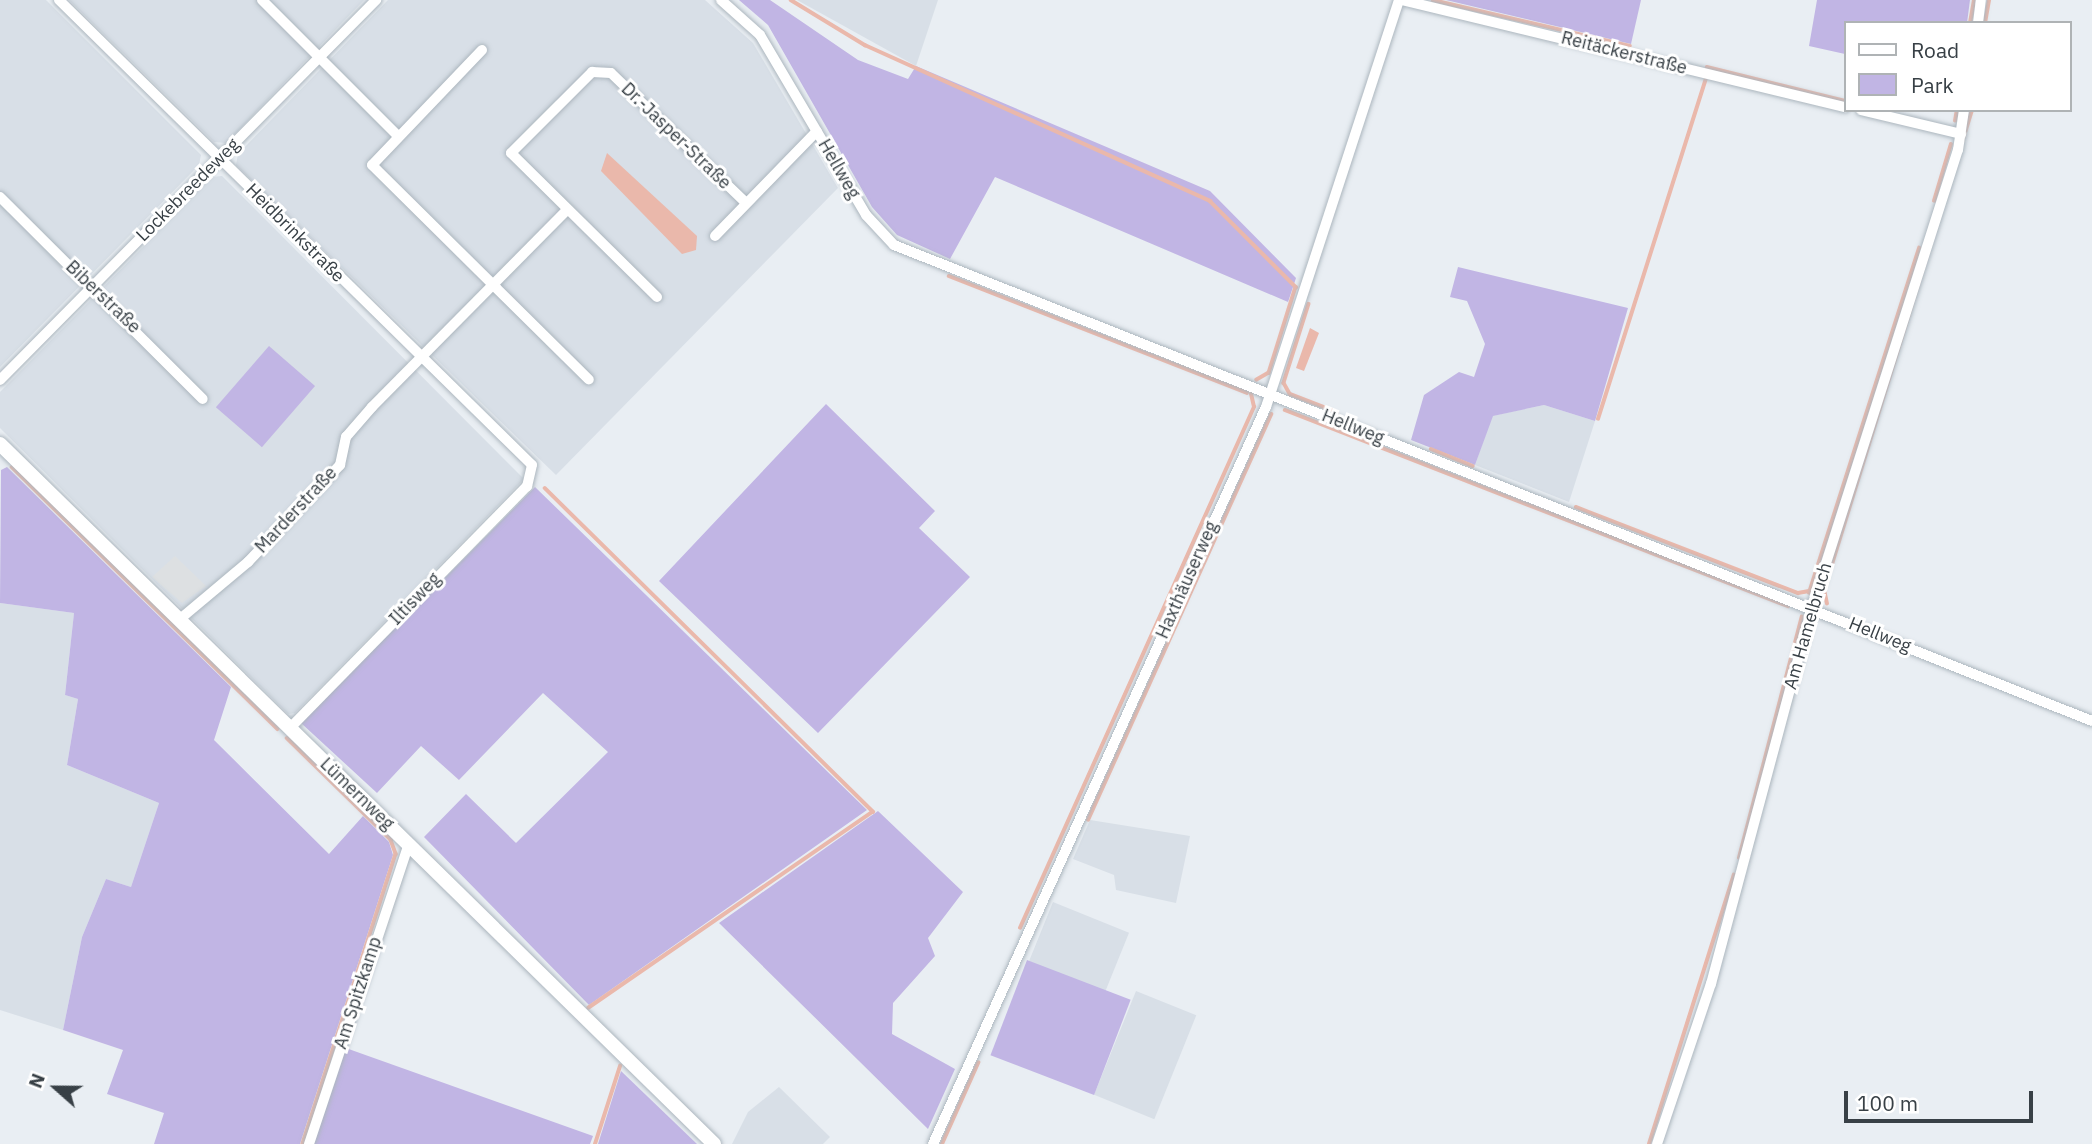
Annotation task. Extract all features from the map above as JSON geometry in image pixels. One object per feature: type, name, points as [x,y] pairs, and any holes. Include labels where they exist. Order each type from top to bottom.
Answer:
[{"type":"street","name":"Heidbrinkstraße","points":[[59,0],[72,4],[219,159],[532,465]]},
{"type":"street","points":[[262,0],[398,136]]},
{"type":"street","name":"Lockebreedeweg","points":[[0,380],[376,0]]},
{"type":"street","name":"Hellweg","points":[[721,0],[760,35],[866,215],[894,245],[2092,720]]},
{"type":"street","name":"Reitäckerstraße","points":[[1400,0],[1843,107]]},
{"type":"street","name":"Haxthäuserweg","points":[[933,1144],[1271,394],[1400,0]]},
{"type":"street","points":[[1978,21],[1981,0]]},
{"type":"street","points":[[482,50],[372,165],[589,380]]},
{"type":"street","name":"Dr.-Jasper-Straße","points":[[567,210],[511,153],[592,72],[611,73],[746,203]]},
{"type":"street","points":[[1869,112],[1961,134]]},
{"type":"street","name":"Am Hamelbruch","points":[[1657,1144],[1711,984],[1812,607],[1961,134],[1964,112]]},
{"type":"street","name":"Dr.-Jasper-Straße","points":[[715,236],[817,131]]},
{"type":"street","name":"Biberstraße","points":[[0,197],[203,399]]},
{"type":"street","points":[[567,210],[657,297]]},
{"type":"street","name":"Marderstraße","points":[[180,619],[248,562],[340,465],[346,437],[567,210]]},
{"type":"street","name":"Lümernweg","points":[[1,447],[180,619],[714,1144]]},
{"type":"street","name":"Iltisweg","points":[[290,728],[527,486],[532,465]]},
{"type":"street","name":"Am Spitzkamp","points":[[309,1144],[409,844]]},
{"type":"shaded area","points":[[0,0],[46,0],[201,155],[199,165],[0,367]]},
{"type":"shaded area","points":[[69,0],[364,0],[226,143],[214,142]]},
{"type":"shaded area","points":[[388,0],[705,0],[753,43],[838,188],[556,475],[236,165],[238,154]]},
{"type":"shaded area","points":[[797,0],[938,0],[916,66]]},
{"type":"shaded area","points":[[607,153],[697,236],[696,250],[682,254],[601,171]]},
{"type":"shaded area","points":[[222,176],[524,479],[295,713],[288,714],[0,428],[0,392],[212,177]]},
{"type":"shaded area","points":[[1310,328],[1319,333],[1304,371],[1296,368]]},
{"type":"shaded area","points":[[1544,405],[1595,421],[1569,502],[1475,465],[1492,416]]},
{"type":"shaded area","points":[[175,556],[206,586],[182,603],[152,577]]},
{"type":"shaded area","points":[[0,603],[74,613],[65,695],[78,699],[67,765],[159,803],[131,887],[106,879],[82,937],[63,1030],[0,1010]]},
{"type":"shaded area","points":[[1090,820],[1190,836],[1176,903],[1116,890],[1114,875],[1073,859]]},
{"type":"shaded area","points":[[1053,902],[1129,933],[1105,992],[1029,961]]},
{"type":"shaded area","points":[[1136,991],[1196,1015],[1154,1119],[1094,1095]]},
{"type":"shaded area","points":[[779,1087],[830,1137],[823,1144],[732,1144],[748,1112]]},
{"type":"green space","points":[[739,0],[770,0],[858,60],[908,79],[916,66],[1210,191],[1296,278],[1288,302],[995,177],[950,259],[897,235],[872,207],[768,25]]},
{"type":"green space","points":[[1446,0],[1641,0],[1631,44]]},
{"type":"green space","points":[[1817,0],[1970,0],[1967,21],[1843,21],[1843,54],[1809,46]]},
{"type":"green space","points":[[1458,267],[1628,308],[1595,421],[1544,405],[1493,416],[1475,465],[1411,440],[1424,395],[1459,372],[1474,377],[1485,344],[1467,301],[1450,297]]},
{"type":"green space","points":[[269,346],[315,386],[262,447],[216,407]]},
{"type":"green space","points":[[826,404],[935,511],[919,528],[970,577],[818,733],[659,581]]},
{"type":"green space","points":[[7,467],[231,687],[214,740],[329,854],[363,816],[389,842],[393,855],[300,1144],[154,1144],[164,1113],[107,1094],[123,1050],[63,1030],[82,937],[106,879],[131,887],[159,803],[67,765],[78,699],[65,695],[74,613],[0,603],[1,470]]},
{"type":"green space","points":[[535,487],[867,810],[589,1005],[424,837],[466,794],[516,843],[608,752],[543,693],[459,780],[421,746],[377,793],[301,723]]},
{"type":"green space","points":[[878,811],[963,892],[928,938],[935,956],[893,1003],[892,1034],[955,1069],[928,1129],[719,923]]},
{"type":"green space","points":[[1027,960],[1131,1000],[1094,1095],[990,1055]]},
{"type":"green space","points":[[343,1047],[593,1136],[590,1144],[312,1144]]},
{"type":"green space","points":[[621,1071],[697,1144],[598,1144]]},
{"type":"waterway","points":[[791,0],[865,45],[1210,201],[1296,287],[1269,373],[1257,380]]},
{"type":"waterway","points":[[1433,0],[1630,46]]},
{"type":"waterway","points":[[1970,21],[1974,0]]},
{"type":"waterway","points":[[1985,21],[1989,0]]},
{"type":"waterway","points":[[1707,67],[1843,101]]},
{"type":"waterway","points":[[1598,419],[1705,81]]},
{"type":"waterway","points":[[1955,121],[1957,112]]},
{"type":"waterway","points":[[1827,604],[1824,590],[1971,112]]},
{"type":"waterway","points":[[1934,201],[1951,144]]},
{"type":"waterway","points":[[1809,593],[1919,248]]},
{"type":"waterway","points":[[949,276],[1247,393]]},
{"type":"waterway","points":[[1309,304],[1284,383],[1290,394],[1337,412]]},
{"type":"waterway","points":[[1020,928],[1254,407],[1251,394]]},
{"type":"waterway","points":[[1285,410],[1788,606]]},
{"type":"waterway","points":[[1088,820],[1271,414]]},
{"type":"waterway","points":[[1431,449],[1473,466]]},
{"type":"waterway","points":[[12,467],[278,729]]},
{"type":"waterway","points":[[545,488],[873,812],[589,1008]]},
{"type":"waterway","points":[[1576,507],[1798,593],[1809,591]]},
{"type":"waterway","points":[[1739,858],[1802,617]]},
{"type":"waterway","points":[[287,738],[391,840],[396,854],[303,1144]]},
{"type":"waterway","points":[[1649,1144],[1734,875]]},
{"type":"waterway","points":[[942,1144],[978,1063]]},
{"type":"waterway","points":[[595,1144],[620,1066]]}]
